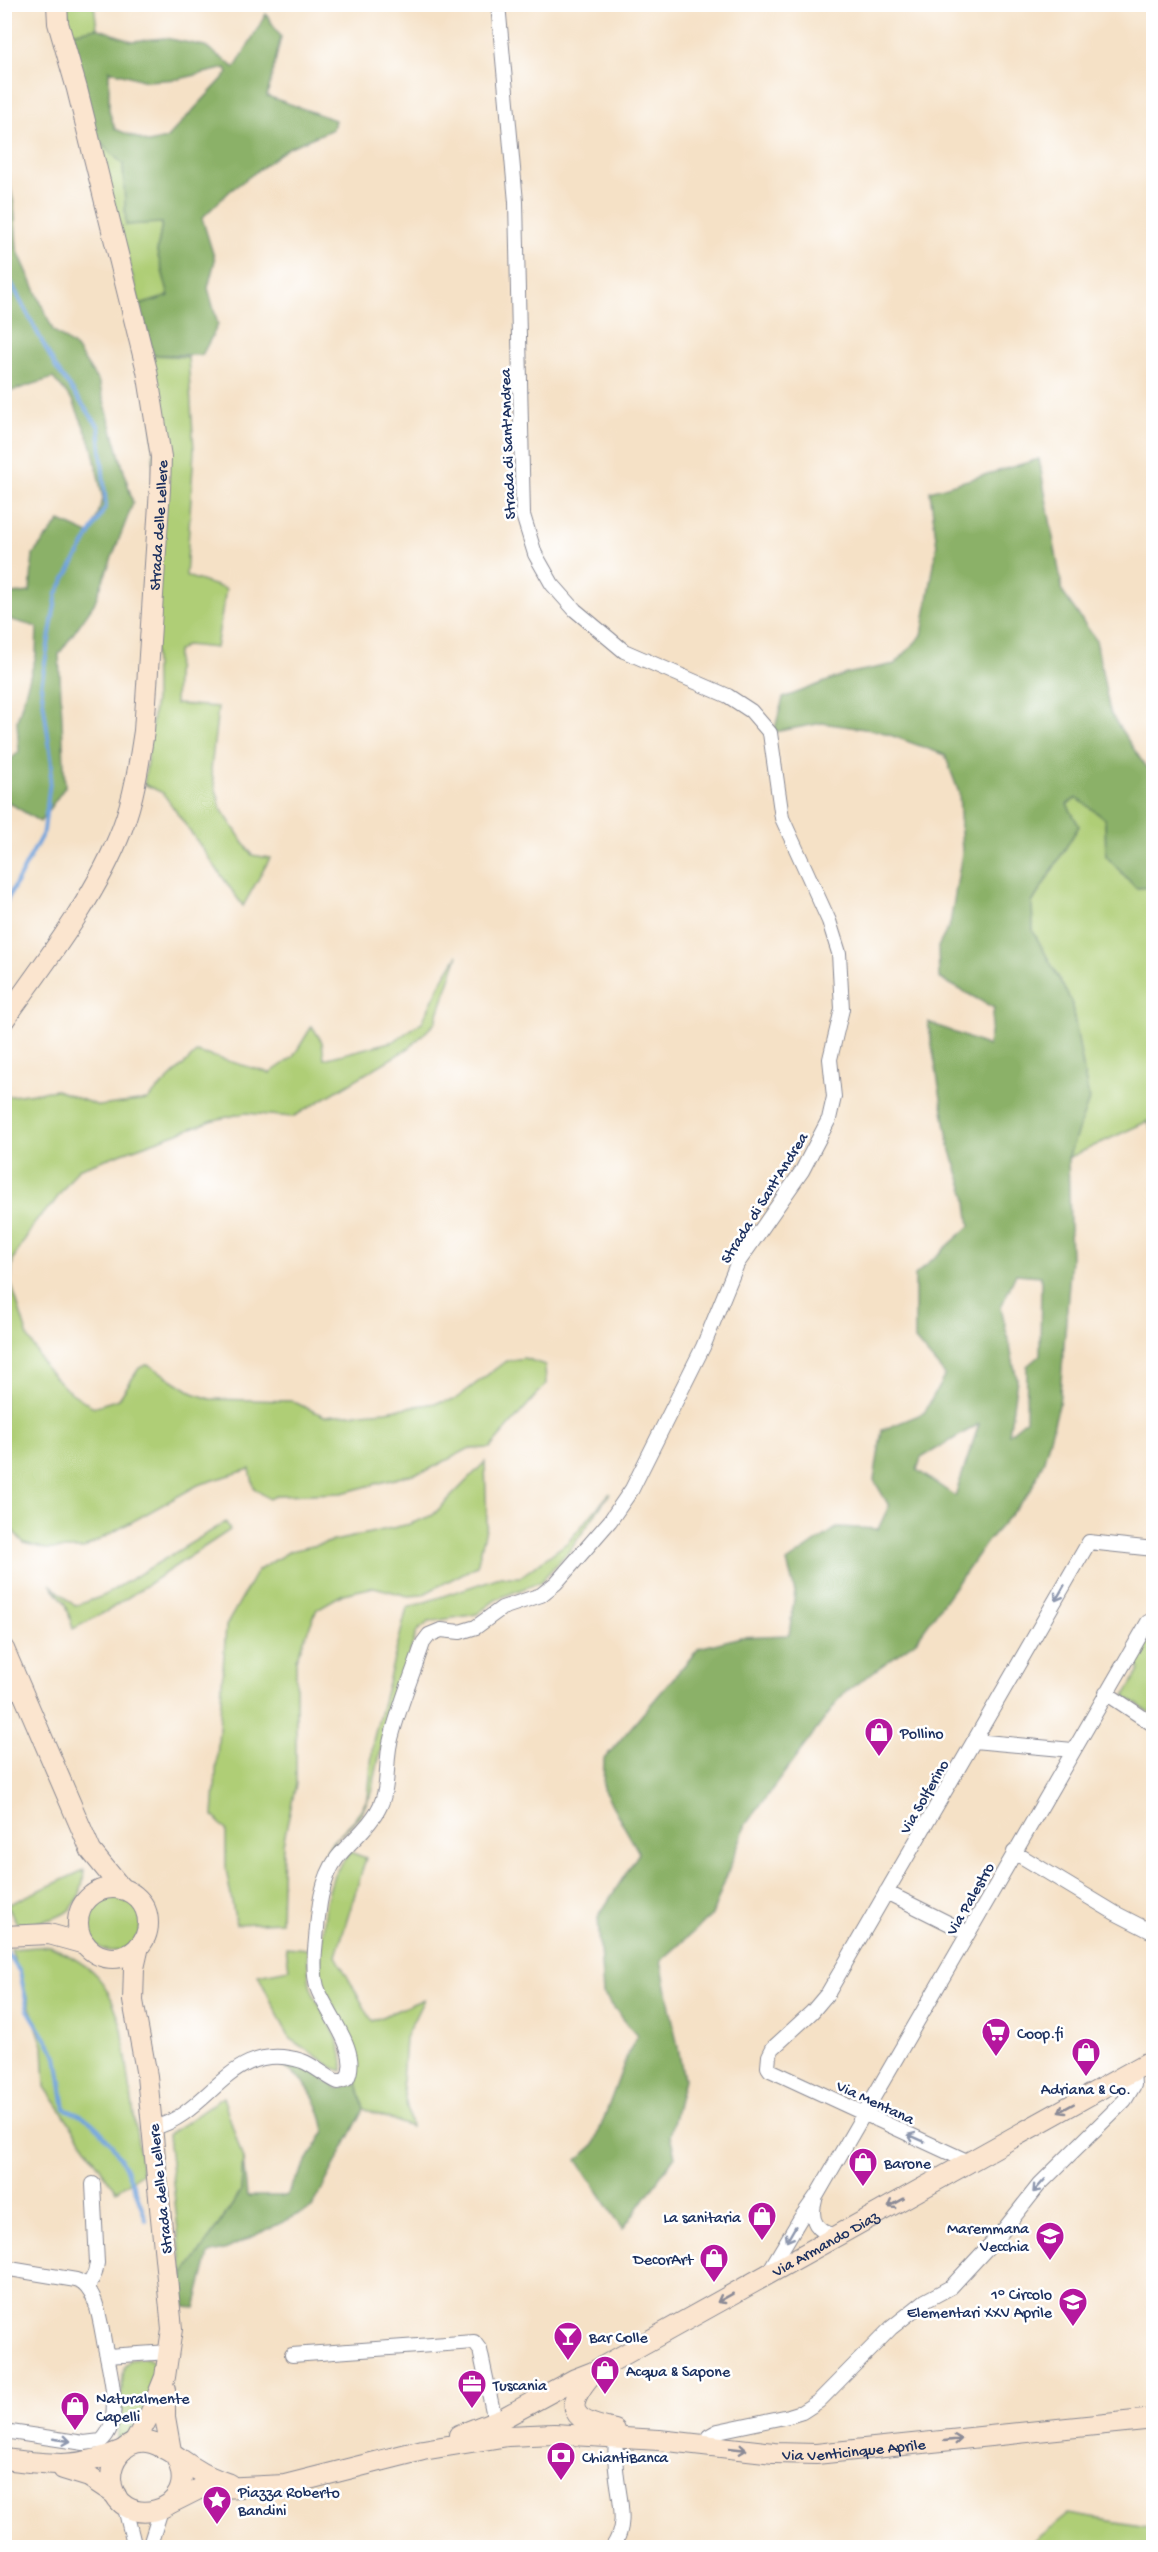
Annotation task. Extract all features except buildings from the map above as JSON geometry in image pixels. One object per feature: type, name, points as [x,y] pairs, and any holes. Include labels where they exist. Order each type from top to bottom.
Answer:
[{"type":"main road","name":"Strada delle Lellere","points":[[4,1020],[62,938],[110,856],[122,828],[138,769],[144,731],[160,489],[161,457],[147,371],[77,89],[58,23],[57,4]]},
{"type":"main road","points":[[4,1649],[91,1851],[122,1889],[141,1902],[148,1924],[139,1946],[122,1957],[102,1956],[85,1944],[61,1936],[37,1933],[4,1936]]},
{"type":"main road","points":[[85,1944],[80,1935],[83,1907],[92,1881],[91,1851]]},
{"type":"main road","points":[[37,1933],[66,1922],[103,1890],[122,1889]]},
{"type":"main road","name":"Strada delle Lellere","points":[[129,2447],[150,2414],[165,2377],[170,2352],[171,2311],[144,2052],[133,2001],[134,1968],[139,1946]]},
{"type":"main road","name":"Strada delle Lellere","points":[[102,1956],[117,1971],[133,2001]]},
{"type":"main road","name":"Via Armando Diaz","points":[[166,2506],[199,2489],[292,2484],[502,2428],[540,2399],[593,2372],[1154,2059]]},
{"type":"main road","points":[[593,2372],[575,2396],[574,2406],[579,2416],[599,2427],[659,2440]]},
{"type":"main road","name":"Strada delle Lellere","points":[[165,2377],[165,2417],[173,2453]]},
{"type":"main road","points":[[555,2398],[564,2407],[564,2424],[548,2434],[532,2424],[530,2414],[540,2399],[555,2398]]},
{"type":"main road","name":"Via Venticinque Aprile","points":[[548,2434],[659,2440],[774,2453],[816,2454],[1154,2419]]},
{"type":"main road","name":"Via Armando Diaz","points":[[502,2428],[548,2434]]},
{"type":"main road","name":"Via Armando Diaz","points":[[129,2447],[154,2442],[203,2474],[235,2486]]},
{"type":"main road","points":[[4,2459],[43,2464],[83,2464],[129,2447]]},
{"type":"main road","points":[[120,2500],[111,2476],[117,2457],[129,2447]]},
{"type":"main road","points":[[43,2464],[89,2477],[141,2512],[166,2506],[181,2485],[180,2465],[173,2453]]},
{"type":"street","name":"Strada di Sant'Andrea","points":[[153,2128],[174,2120],[205,2097],[228,2075],[267,2056],[277,2055],[305,2062],[338,2082],[347,2079],[351,2064],[347,2047],[319,1992],[316,1979],[315,1954],[324,1883],[336,1860],[366,1828],[379,1809],[386,1788],[389,1746],[423,1643],[429,1635],[435,1632],[441,1630],[460,1632],[476,1627],[502,1608],[541,1595],[556,1583],[610,1521],[632,1489],[703,1347],[738,1264],[802,1171],[820,1140],[829,1119],[834,1097],[830,1059],[842,1009],[839,953],[829,921],[782,818],[770,733],[751,711],[728,696],[624,651],[575,610],[552,584],[535,554],[525,523],[516,202],[498,4]]},
{"type":"street","points":[[1073,1750],[974,1741],[1089,1542],[1154,1549]]},
{"type":"street","name":"Via Palestro","points":[[767,2275],[817,2195],[1148,1622],[1154,1620]]},
{"type":"street","points":[[1106,1694],[1154,1725]]},
{"type":"street","name":"Via Solferino","points":[[770,2070],[767,2064],[771,2052],[821,2002],[974,1741]]},
{"type":"street","points":[[1014,1852],[1115,1913],[1154,1933]]},
{"type":"street","points":[[886,1892],[968,1933]]},
{"type":"street","name":"Via Mentana","points":[[770,2070],[969,2162]]},
{"type":"street","points":[[704,2445],[709,2436],[718,2432],[789,2416],[810,2407],[825,2395],[891,2328],[925,2301],[951,2287],[1002,2232],[1045,2178],[1125,2100],[1134,2085],[1133,2070]]},
{"type":"street","points":[[88,2287],[94,2277],[97,2263],[93,2184]]},
{"type":"street","name":"Via Palestro","points":[[817,2195],[812,2213],[815,2223],[822,2231],[837,2236]]},
{"type":"street","points":[[4,2268],[76,2280],[88,2287],[95,2302],[115,2400],[108,2434],[104,2439],[90,2443],[4,2431]]},
{"type":"street","points":[[292,2355],[474,2342],[480,2350],[502,2428]]},
{"type":"street","points":[[107,2356],[170,2352]]},
{"type":"street","points":[[612,2547],[620,2534],[622,2522],[615,2466],[616,2439]]},
{"type":"street","points":[[120,2500],[135,2547]]},
{"type":"street","points":[[149,2547],[166,2506]]},
{"type":"green space","points":[[66,5],[94,5],[97,28],[71,33]]},
{"type":"green space","points":[[266,14],[281,37],[267,96],[335,120],[333,129],[288,148],[230,191],[202,218],[215,260],[208,288],[218,325],[202,355],[153,355],[140,305],[169,296],[157,252],[162,223],[126,225],[123,164],[97,140],[71,33],[97,28],[132,41],[165,38],[205,46],[235,68]],"holes":[[[226,68],[228,73],[166,139],[149,143],[115,129],[109,111],[109,70],[146,81],[179,79]]]},
{"type":"green space","points":[[97,140],[123,164],[126,225],[162,222],[157,252],[169,296],[140,305]]},
{"type":"green space","points":[[4,154],[14,205],[17,249],[53,330],[76,348],[99,383],[133,503],[94,604],[59,654],[65,787],[40,822],[5,800],[5,764],[19,752],[17,721],[36,656],[37,627],[5,618],[5,595],[30,592],[33,554],[60,521],[91,535],[103,499],[92,446],[73,401],[53,378],[5,393]]},
{"type":"green space","points":[[153,355],[188,357],[194,450],[186,576],[226,589],[216,648],[186,645],[177,652],[175,704],[218,707],[211,770],[221,809],[252,855],[270,858],[243,906],[163,793],[144,784],[155,700]]},
{"type":"green space","points":[[1039,459],[1063,593],[1096,640],[1110,713],[1145,766],[1154,772],[1153,887],[1136,888],[1106,856],[1105,819],[1077,798],[1067,804],[1079,826],[1032,903],[1033,931],[1071,1001],[1089,1100],[1068,1158],[1071,1259],[1059,1405],[1044,1460],[1030,1492],[985,1544],[916,1641],[844,1693],[746,1824],[712,1915],[661,1961],[684,2079],[670,2136],[675,2156],[623,2229],[577,2160],[594,2145],[627,2056],[637,2036],[603,1994],[598,1917],[639,1853],[603,1789],[604,1759],[699,1648],[741,1637],[789,1635],[795,1592],[787,1562],[838,1527],[878,1529],[889,1506],[874,1480],[882,1430],[924,1413],[945,1375],[915,1340],[915,1275],[970,1226],[966,1196],[949,1145],[928,1022],[988,1046],[994,1008],[939,978],[938,947],[950,924],[962,853],[959,793],[945,755],[879,731],[822,723],[774,732],[783,698],[846,674],[895,664],[922,635],[937,546],[930,491]],"holes":[[[1016,1274],[1041,1276],[1040,1355],[1027,1366],[1026,1420],[1009,1434],[1017,1379],[1001,1307]],[[979,1424],[955,1496],[917,1470],[921,1458]]]},
{"type":"green space","points":[[1077,798],[1105,819],[1106,856],[1136,888],[1153,887],[1153,1132],[1148,1121],[1068,1158],[1089,1100],[1071,1001],[1033,931],[1032,903],[1079,826],[1067,804]]},
{"type":"green space","points":[[458,955],[435,1023],[409,1048],[293,1117],[245,1113],[214,1120],[78,1169],[52,1205],[37,1219],[13,1259],[11,1283],[28,1337],[45,1367],[66,1389],[93,1407],[119,1399],[139,1368],[148,1364],[193,1393],[210,1399],[292,1401],[324,1416],[386,1411],[454,1400],[506,1361],[524,1358],[545,1365],[546,1384],[490,1448],[468,1449],[428,1470],[342,1493],[279,1495],[269,1499],[254,1488],[250,1469],[198,1485],[83,1549],[46,1549],[24,1543],[4,1521],[5,1097],[56,1090],[99,1106],[147,1100],[197,1052],[270,1073],[293,1057],[312,1026],[322,1042],[324,1059],[394,1041],[422,1022],[444,977]]},
{"type":"green space","points":[[485,1462],[487,1525],[477,1566],[422,1595],[408,1596],[374,1587],[343,1594],[317,1609],[296,1659],[296,1784],[283,1844],[281,1922],[236,1924],[226,1869],[226,1830],[213,1816],[226,1626],[257,1571],[290,1551],[410,1524],[433,1515]]},
{"type":"green space","points":[[610,1493],[570,1550],[540,1582],[497,1599],[477,1614],[429,1622],[417,1631],[387,1719],[372,1792],[359,1817],[336,1839],[310,1883],[331,1843],[355,1819],[368,1798],[373,1741],[407,1608],[500,1577],[520,1577],[568,1542]]},
{"type":"green space","points":[[226,1522],[230,1530],[109,1610],[73,1629],[66,1604],[50,1584],[75,1606],[103,1596]]},
{"type":"green space","points":[[1154,1636],[1153,1715],[1125,1696],[1140,1669],[1135,1665],[1134,1659],[1147,1638]]},
{"type":"green space","points":[[350,1852],[366,1858],[336,1956],[372,2021],[424,1999],[405,2038],[402,2083],[411,2127],[364,2109],[357,2083],[355,2056],[343,2024],[319,1977],[326,1901],[334,1874]]},
{"type":"green space","points":[[84,1870],[78,1898],[65,1913],[45,1920],[18,1925],[7,1905]]},
{"type":"green space","points":[[113,1895],[124,1897],[133,1903],[139,1912],[141,1923],[139,1934],[133,1943],[124,1949],[113,1951],[102,1949],[93,1943],[87,1934],[85,1923],[87,1912],[93,1903],[102,1897]]},
{"type":"green space","points":[[50,1946],[79,1961],[98,1977],[111,1998],[122,2029],[142,2173],[116,2191],[45,2087],[43,2046],[11,1949]]},
{"type":"green space","points":[[286,1947],[307,1949],[310,1987],[337,2039],[343,2060],[343,2071],[334,2068],[290,2039],[258,1975],[289,1969]]},
{"type":"green space","points":[[286,2060],[309,2069],[338,2089],[357,2083],[364,2109],[312,2208],[227,2249],[209,2254],[195,2308],[185,2307],[183,2277],[241,2192],[243,2159],[247,2196],[286,2196],[325,2131],[312,2094],[299,2078],[283,2067]]},
{"type":"green space","points":[[223,2097],[243,2159],[241,2192],[183,2277],[168,2135]]},
{"type":"green space","points":[[147,2358],[157,2364],[159,2372],[144,2416],[121,2443],[117,2437],[124,2367],[130,2360]]},
{"type":"green space","points":[[1068,2514],[1153,2528],[1153,2547],[1027,2547]]},
{"type":"waterway","points":[[4,244],[6,273],[56,368],[99,427],[106,506],[57,593],[41,686],[52,764],[44,831],[4,906]]},
{"type":"waterway","points":[[5,1950],[20,1972],[28,2010],[57,2056],[65,2109],[88,2120],[110,2143],[125,2167],[146,2220]]},
{"type":"place","name":"Pollino","points":[[879,1758]]},
{"type":"place","name":"Coop.fi","points":[[996,2058]]},
{"type":"place","name":"Adriana & Co.","points":[[1086,2078]]},
{"type":"place","name":"Barone","points":[[863,2188]]},
{"type":"place","name":"La sanitaria","points":[[762,2242]]},
{"type":"place","name":"Maremmana Vecchia","points":[[1050,2262]]},
{"type":"place","name":"DecorArt","points":[[714,2284]]},
{"type":"place","name":"1° Circolo Elementari XXV Aprile","points":[[1073,2328]]},
{"type":"place","name":"Bar Colle","points":[[568,2362]]},
{"type":"place","name":"Acqua & Sapone","points":[[605,2396]]},
{"type":"place","name":"Tuscania","points":[[472,2410]]},
{"type":"place","name":"Naturalmente Capelli","points":[[75,2432]]},
{"type":"place","name":"ChiantiBanca","points":[[561,2482]]},
{"type":"place","name":"Piazza Roberto Bandini","points":[[217,2526]]}]
